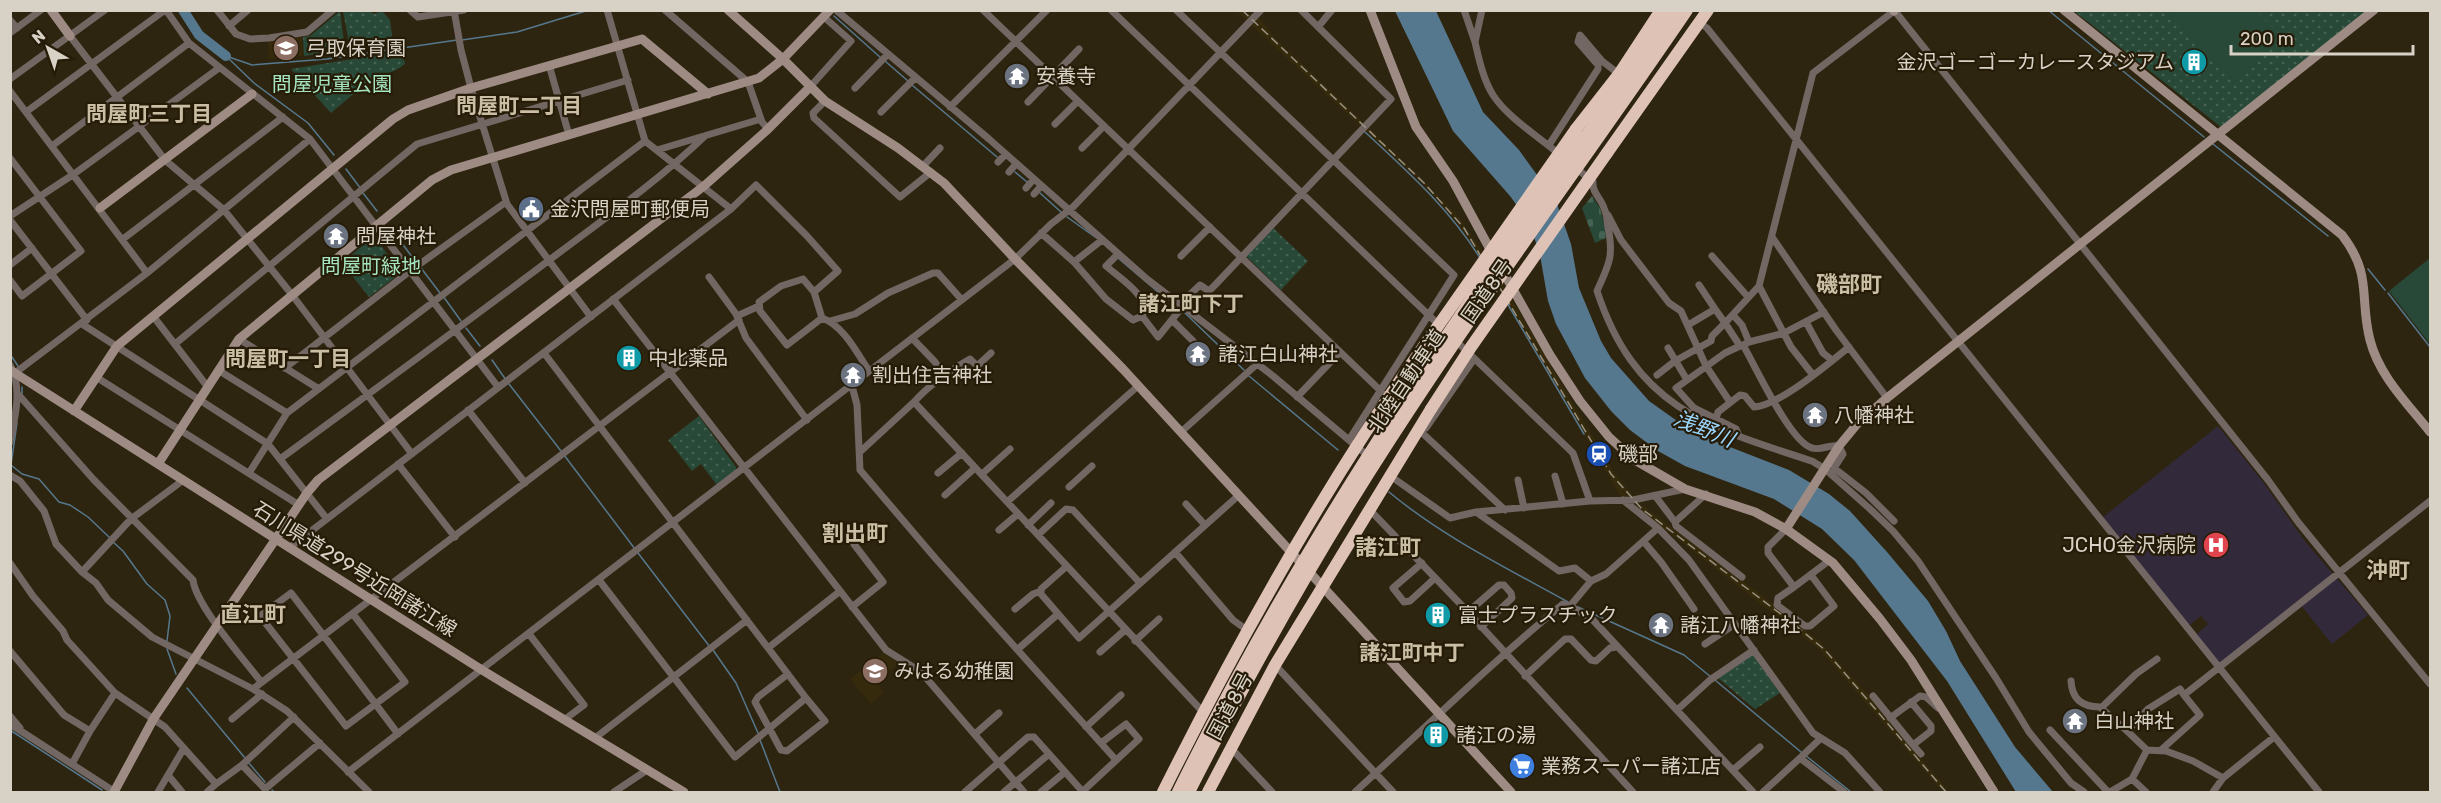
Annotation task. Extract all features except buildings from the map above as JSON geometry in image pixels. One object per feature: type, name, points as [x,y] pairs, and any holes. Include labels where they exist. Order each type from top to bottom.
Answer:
[{"type":"highway","name":"国道8号","points":[[1163,792],[1247,630],[1356,446],[1384,394],[1410,366],[1576,129],[1619,74],[1661,10]]},
{"type":"highway","name":"北陸自動車道","points":[[1178,792],[1268,619],[1381,434],[1472,298],[1674,10]]},
{"type":"highway","name":"北陸自動車道","points":[[1189,792],[1277,626],[1390,440],[1481,305],[1687,10]]},
{"type":"highway","name":"国道8号","points":[[1208,792],[1275,665],[1369,509],[1389,471],[1420,431],[1431,409],[1471,347],[1708,10]]},
{"type":"street","points":[[10,20],[14,31],[41,10]]},
{"type":"street","points":[[51,10],[165,160],[224,210],[270,266],[412,454]]},
{"type":"street","points":[[10,79],[105,10]]},
{"type":"street","points":[[26,112],[166,10],[189,43],[310,139],[377,226],[416,267],[440,298],[498,387]]},
{"type":"street","points":[[217,10],[236,34],[245,39],[289,36],[307,32],[333,10]]},
{"type":"street","points":[[229,26],[248,10]]},
{"type":"street","points":[[410,10],[418,17],[464,10]]},
{"type":"street","points":[[665,10],[748,82],[761,119],[768,129]]},
{"type":"street","points":[[728,10],[783,58],[825,101],[928,169],[1138,386],[1511,792]]},
{"type":"street","points":[[837,10],[912,81],[950,107],[1002,158],[1032,181],[1038,190],[1145,282],[1181,307],[1214,337],[1256,365],[1356,446]]},
{"type":"street","points":[[984,10],[1384,394],[1454,275],[1176,10]]},
{"type":"street","points":[[950,107],[1017,43],[1047,10]]},
{"type":"street","points":[[1111,10],[1573,453],[1590,501]]},
{"type":"street","points":[[1116,256],[1106,266],[1140,297],[1144,307],[1142,316],[1148,327],[1158,337],[1200,285],[1209,291],[1391,99],[1301,10]]},
{"type":"street","points":[[1318,27],[1332,10]]},
{"type":"street","points":[[1370,10],[1416,127],[1453,181],[1550,355],[1580,401],[1609,437],[1633,459],[1685,489],[1706,494],[1789,526],[1830,560],[1881,619],[1911,660],[1994,792]]},
{"type":"street","points":[[1464,10],[1482,72],[1493,95],[1593,182],[1593,188],[1620,240],[1669,303],[1682,311],[1706,366],[1730,402]]},
{"type":"street","points":[[1475,42],[1482,10]]},
{"type":"street","points":[[2064,10],[2337,229],[2356,256],[2364,278],[2367,324],[2374,354],[2393,386],[2430,432]]},
{"type":"street","points":[[1794,587],[1768,553],[1768,547],[1789,526],[1839,446],[1858,423],[1956,341],[2374,10]]},
{"type":"street","points":[[610,11],[617,45],[645,141],[731,209]]},
{"type":"street","points":[[348,772],[1015,259],[1130,150],[1259,11]]},
{"type":"street","points":[[1657,375],[1675,361],[1711,341],[1712,336],[1759,286],[1813,73],[1894,11],[2430,684]]},
{"type":"street","points":[[455,12],[461,50],[471,88],[506,202],[591,317]]},
{"type":"street","points":[[10,724],[114,792],[154,718],[318,480],[704,186],[768,129],[851,41],[827,14],[783,58],[759,78],[451,170],[432,180],[239,339],[158,464]]},
{"type":"street","points":[[1700,22],[2319,792]]},
{"type":"street","points":[[1549,145],[1598,69],[1598,65],[1578,42],[1580,35],[1602,61],[1619,74]]},
{"type":"street","points":[[74,411],[117,346],[393,119],[408,110],[471,88],[642,39],[708,94]]},
{"type":"street","points":[[52,146],[189,43]]},
{"type":"street","points":[[1028,102],[1079,49]]},
{"type":"street","points":[[855,88],[885,57]]},
{"type":"street","points":[[549,65],[569,135]]},
{"type":"street","points":[[219,68],[140,127],[10,218],[52,273],[84,322],[268,444],[327,519]]},
{"type":"street","points":[[175,344],[417,144],[628,80]]},
{"type":"street","points":[[882,112],[912,81]]},
{"type":"street","points":[[10,91],[147,273]]},
{"type":"street","points":[[100,208],[252,94]]},
{"type":"street","points":[[825,101],[813,113],[814,118],[900,197],[928,169],[940,148]]},
{"type":"street","points":[[1055,124],[1078,101]]},
{"type":"street","points":[[123,239],[283,117]]},
{"type":"street","points":[[657,150],[761,119]]},
{"type":"street","points":[[1082,148],[1104,126]]},
{"type":"street","points":[[280,459],[459,329],[675,165],[705,136]]},
{"type":"street","points":[[10,442],[18,395],[12,369],[84,322],[310,139]]},
{"type":"street","points":[[249,473],[287,413],[645,141]]},
{"type":"street","points":[[10,158],[81,251],[22,296],[10,280]]},
{"type":"street","points":[[1026,188],[1032,181]]},
{"type":"street","points":[[289,548],[731,209],[756,185],[838,271],[814,292]]},
{"type":"street","points":[[285,368],[416,267],[506,202]]},
{"type":"street","points":[[1604,208],[1612,252],[1610,264],[1597,291],[1617,338],[1645,379],[1665,398],[1696,418],[1739,436],[1812,461],[1823,473],[1893,531],[1918,561],[2029,732],[2071,783],[2084,792]]},
{"type":"street","points":[[1181,256],[1210,227]]},
{"type":"street","points":[[1041,233],[1074,262],[1106,299],[1133,320],[1142,316]]},
{"type":"street","points":[[1772,237],[1887,398]]},
{"type":"street","points":[[1074,262],[1100,242]]},
{"type":"street","points":[[10,265],[32,248]]},
{"type":"street","points":[[1712,256],[1748,297]]},
{"type":"street","points":[[869,371],[846,338],[826,319],[814,292],[803,279],[781,286],[759,302],[759,311],[788,345],[826,319],[855,314],[888,293],[916,283],[933,273],[938,273],[962,300]]},
{"type":"street","points":[[709,277],[738,318],[746,338],[807,420]]},
{"type":"street","points":[[1699,285],[1725,323],[1744,344],[1789,428],[1808,447],[1815,449],[1832,444],[1839,446],[1843,454],[1834,468],[1866,493],[1894,521]]},
{"type":"street","points":[[1759,286],[1791,347],[1813,375]]},
{"type":"street","points":[[613,299],[746,467],[839,592],[886,650],[921,672],[1024,792]]},
{"type":"street","points":[[253,689],[455,537],[738,318],[759,306]]},
{"type":"street","points":[[1688,325],[1715,309]]},
{"type":"street","points":[[1739,436],[1736,429],[1694,408],[1676,388],[1706,366],[1744,344],[1784,333],[1824,312]]},
{"type":"street","points":[[1733,315],[1742,325],[1744,344]]},
{"type":"street","points":[[153,316],[207,386]]},
{"type":"street","points":[[1172,320],[1194,342]]},
{"type":"street","points":[[1806,321],[1823,353],[1832,360]]},
{"type":"street","points":[[912,338],[944,374]]},
{"type":"street","points":[[239,339],[319,389]]},
{"type":"street","points":[[1716,419],[1718,412],[1740,395],[1745,396],[1754,406],[1760,406],[1773,400],[1813,375],[1850,347]]},
{"type":"street","points":[[1668,348],[1684,382]]},
{"type":"street","points":[[1297,397],[1340,352]]},
{"type":"street","points":[[544,353],[825,721],[786,750],[781,750],[756,702],[758,697],[788,674]]},
{"type":"street","points":[[861,451],[927,387],[944,374],[970,359],[977,366],[991,353]]},
{"type":"street","points":[[1474,359],[1420,431],[1505,510]]},
{"type":"street","points":[[1181,432],[1256,365]]},
{"type":"street","name":"石川県道299号近岡諸江線","points":[[12,369],[182,481],[482,670],[684,792]]},
{"type":"street","points":[[218,370],[287,413]]},
{"type":"street","points":[[96,377],[299,505]]},
{"type":"street","points":[[852,386],[857,405],[861,451],[860,470],[936,559],[1116,760]]},
{"type":"street","points":[[1007,502],[1138,386]]},
{"type":"street","points":[[18,395],[68,453],[193,580],[194,591],[261,682]]},
{"type":"street","points":[[914,402],[1203,712]]},
{"type":"street","points":[[468,410],[525,483]]},
{"type":"street","points":[[982,474],[1010,449]]},
{"type":"street","points":[[938,473],[962,453]]},
{"type":"street","points":[[399,464],[455,537]]},
{"type":"street","points":[[1069,487],[1092,466]]},
{"type":"street","points":[[945,495],[975,468]]},
{"type":"street","points":[[1389,471],[1450,518],[1476,512],[1656,497],[1685,489]]},
{"type":"street","points":[[10,475],[20,480],[44,511],[56,544],[82,572],[96,583],[108,600],[152,638],[262,694],[294,717],[369,792]]},
{"type":"street","points":[[1555,476],[1563,504]]},
{"type":"street","points":[[1518,480],[1524,508]]},
{"type":"street","points":[[82,572],[131,519],[182,481]]},
{"type":"street","points":[[1675,522],[1706,494]]},
{"type":"street","points":[[1041,591],[1056,615],[1077,640],[1139,582],[1239,495]]},
{"type":"street","points":[[1656,497],[1676,526],[1742,577]]},
{"type":"street","points":[[1623,500],[1658,528],[1689,560],[1813,733],[1845,753],[1880,792]]},
{"type":"street","points":[[2184,695],[2430,501]]},
{"type":"street","points":[[1028,525],[1051,503]]},
{"type":"street","points":[[1186,504],[1205,525]]},
{"type":"street","points":[[1038,535],[1066,509],[1073,510],[1139,582]]},
{"type":"street","points":[[1369,509],[1468,612],[1633,792]]},
{"type":"street","points":[[1476,512],[1559,571],[1575,568],[1591,581]]},
{"type":"street","points":[[999,530],[1018,514]]},
{"type":"street","points":[[1569,606],[1591,581],[1606,574],[1658,528]]},
{"type":"street","points":[[850,538],[883,582],[852,606]]},
{"type":"street","points":[[1644,542],[1694,609]]},
{"type":"street","points":[[1175,552],[1233,620],[1247,630]]},
{"type":"street","points":[[1811,575],[1834,606],[1810,626],[1805,626],[1777,605],[1778,598],[1830,560]]},
{"type":"street","points":[[10,563],[33,596],[63,631],[67,640],[115,693],[165,727],[216,784]]},
{"type":"street","points":[[1422,563],[1393,588],[1399,597],[1404,602],[1410,601],[1436,578]]},
{"type":"street","points":[[1015,609],[1033,594],[1041,591],[1066,566]]},
{"type":"street","points":[[599,580],[735,757],[806,698]]},
{"type":"street","points":[[1468,612],[1499,585],[1504,585],[1511,593],[1512,598],[1481,627]]},
{"type":"street","points":[[768,648],[839,592]]},
{"type":"street","points":[[353,614],[405,682],[376,704],[346,726],[260,616],[291,593],[324,636],[376,704],[399,734]]},
{"type":"street","points":[[1355,792],[1504,653],[1563,604],[1592,619],[1753,792]]},
{"type":"street","points":[[1018,649],[1056,615]]},
{"type":"street","points":[[595,738],[747,620]]},
{"type":"street","points":[[1135,641],[1159,620]]},
{"type":"street","points":[[1705,644],[1735,624]]},
{"type":"street","points":[[1100,652],[1125,630]]},
{"type":"street","points":[[530,634],[584,705],[564,720]]},
{"type":"street","points":[[1525,676],[1565,639],[1571,639],[1591,660],[1596,661],[1610,648],[1617,647]]},
{"type":"street","points":[[1677,710],[1712,678],[1754,650]]},
{"type":"street","points":[[10,651],[64,715],[90,731]]},
{"type":"street","points":[[2101,708],[2130,679],[2157,659]]},
{"type":"street","points":[[1275,665],[1394,792]]},
{"type":"street","points":[[2071,681],[2072,694],[2080,702],[2088,707],[2101,708],[2147,750],[2161,750],[2193,761],[2223,777]]},
{"type":"street","points":[[2127,731],[2148,709],[2180,689],[2200,715],[2161,750]]},
{"type":"street","points":[[72,764],[115,693]]},
{"type":"street","points":[[232,719],[262,694]]},
{"type":"street","points":[[1086,727],[1121,695]]},
{"type":"street","points":[[1873,696],[1921,754]]},
{"type":"street","points":[[1890,718],[1920,696],[1943,710]]},
{"type":"street","points":[[1911,702],[1931,726],[1931,731],[1913,745]]},
{"type":"street","points":[[975,734],[999,713]]},
{"type":"street","points":[[10,716],[24,733]]},
{"type":"street","points":[[207,792],[245,762],[294,717]]},
{"type":"street","points":[[965,792],[1028,737],[1034,737],[1083,792],[1139,740],[1126,724],[1101,743]]},
{"type":"street","points":[[2050,730],[2109,792],[2132,778],[2147,750]]},
{"type":"street","points":[[2213,792],[2223,777],[2274,737]]},
{"type":"street","points":[[1763,792],[1820,739]]},
{"type":"street","points":[[245,762],[265,789],[320,743]]},
{"type":"street","points":[[1230,747],[1272,792]]},
{"type":"street","points":[[1733,770],[1760,747]]},
{"type":"street","points":[[158,792],[184,748]]},
{"type":"street","points":[[1004,792],[1049,754]]},
{"type":"street","points":[[1803,756],[1840,792]]},
{"type":"street","points":[[614,792],[647,770]]},
{"type":"street","points":[[1041,792],[1065,772]]},
{"type":"street","points":[[168,776],[182,792]]},
{"type":"street","points":[[2132,778],[2146,792]]},
{"type":"shaded area","points":[[1236,11],[1246,11],[1250,14],[1254,11],[1274,37],[1457,215],[1483,251],[1614,472],[1639,503],[1819,641],[1874,701],[1949,792],[1943,792],[1821,651],[1644,513],[1628,498],[1622,499],[1504,297],[1457,222],[1424,185]]},
{"type":"shaded area","name":"弓取保育園","points":[[302,36],[303,56],[269,59],[268,40]]},
{"type":"shaded area","name":"JCHO金沢病院","points":[[2218,426],[2263,482],[2304,540],[2368,615],[2332,644],[2299,603],[2222,663],[2218,663],[2196,635],[2208,624],[2201,616],[2188,626],[2102,518]]},
{"type":"shaded area","name":"みはる幼稚園","points":[[883,653],[899,663],[877,682],[884,692],[871,704],[850,679]]},
{"type":"green space","points":[[340,11],[345,50],[304,56],[303,37],[310,36]]},
{"type":"green space","points":[[343,11],[370,11],[374,14],[382,11],[390,20],[393,42],[350,49]]},
{"type":"green space","points":[[2074,11],[2369,11],[2221,127]]},
{"type":"green space","points":[[2169,11],[2256,11],[2283,38],[2237,82]]},
{"type":"green space","name":"問屋児童公園","points":[[402,51],[405,64],[366,85],[331,113],[291,69]]},
{"type":"green space","points":[[1592,196],[1600,208],[1608,237],[1595,243],[1582,208]]},
{"type":"green space","points":[[1272,227],[1308,261],[1281,290],[1245,255]]},
{"type":"green space","name":"問屋町緑地","points":[[373,237],[398,270],[398,275],[369,297],[342,263]]},
{"type":"green space","points":[[2430,258],[2430,344],[2389,291]]},
{"type":"green space","points":[[699,416],[736,467],[736,471],[717,485],[701,464],[692,471],[668,440]]},
{"type":"green space","points":[[1751,655],[1780,693],[1755,709],[1718,678]]},
{"type":"water","points":[[1395,11],[1436,11],[1483,112],[1519,150],[1556,201],[1571,244],[1579,288],[1601,341],[1611,358],[1649,401],[1694,433],[1789,470],[1829,494],[1850,511],[1928,601],[1960,661],[2015,747],[2053,792],[2016,792],[1947,681],[1854,560],[1822,529],[1774,499],[1685,466],[1658,451],[1630,430],[1611,411],[1585,378],[1556,324],[1548,301],[1540,255],[1529,222],[1510,196],[1453,131]]},
{"type":"waterway","points":[[183,10],[199,35],[226,56]]},
{"type":"waterway","points":[[462,40],[517,32],[589,10]]},
{"type":"waterway","points":[[2048,10],[2204,137]]},
{"type":"waterway","points":[[834,16],[881,58]]},
{"type":"waterway","points":[[226,56],[252,65],[327,59],[457,40]]},
{"type":"waterway","points":[[227,57],[254,83],[308,123],[334,155]]},
{"type":"waterway","points":[[885,61],[908,81]]},
{"type":"waterway","points":[[912,85],[997,157]]},
{"type":"waterway","points":[[1365,132],[1441,206],[1480,258]]},
{"type":"waterway","points":[[2213,144],[2328,236]]},
{"type":"waterway","points":[[346,169],[361,189]]},
{"type":"waterway","points":[[1015,172],[1027,182]]},
{"type":"waterway","points":[[363,193],[377,211]]},
{"type":"waterway","points":[[1040,193],[1061,212]]},
{"type":"waterway","points":[[1067,217],[1095,237]]},
{"type":"waterway","points":[[391,229],[416,262]]},
{"type":"waterway","points":[[1118,258],[1158,292]]},
{"type":"waterway","points":[[421,268],[440,293]]},
{"type":"waterway","points":[[2368,269],[2385,290]]},
{"type":"waterway","points":[[2388,293],[2430,347]]},
{"type":"waterway","points":[[443,296],[461,321]]},
{"type":"waterway","points":[[1507,303],[1584,434]]},
{"type":"waterway","points":[[1185,313],[1244,370]]},
{"type":"waterway","points":[[466,328],[480,346]]},
{"type":"waterway","points":[[10,354],[18,366]]},
{"type":"waterway","points":[[492,360],[506,380]]},
{"type":"waterway","points":[[1249,376],[1338,450]]},
{"type":"waterway","points":[[509,384],[561,451]]},
{"type":"waterway","points":[[22,387],[22,395]]},
{"type":"waterway","points":[[17,423],[11,465],[22,474],[39,479],[59,502],[70,505],[88,517],[109,537]]},
{"type":"waterway","points":[[564,455],[635,549]]},
{"type":"waterway","points":[[1389,492],[1453,538],[1568,602]]},
{"type":"waterway","points":[[113,542],[123,551],[147,584],[165,600],[170,616],[167,641]]},
{"type":"waterway","points":[[638,553],[710,647]]},
{"type":"waterway","points":[[1578,607],[1684,655],[1711,677]]},
{"type":"waterway","points":[[167,649],[176,674]]},
{"type":"waterway","points":[[713,650],[736,683],[758,733]]},
{"type":"waterway","points":[[1715,680],[1801,752]]},
{"type":"waterway","points":[[187,688],[245,758]]},
{"type":"waterway","points":[[10,730],[102,790]]},
{"type":"waterway","points":[[760,740],[780,792]]},
{"type":"waterway","points":[[1805,755],[1851,792]]},
{"type":"waterway","points":[[248,762],[265,782]]},
{"type":"railway","points":[[1242,10],[1424,183],[1464,228],[1611,474],[1642,509],[1825,650],[1946,792]]},
{"type":"place","name":"弓取保育園","points":[[286,48]]},
{"type":"place","name":"金沢ゴーゴーカレースタジアム","points":[[2194,62]]},
{"type":"place","name":"安養寺","points":[[1017,76]]},
{"type":"place","name":"金沢問屋町郵便局","points":[[531,209]]},
{"type":"place","name":"問屋神社","points":[[336,236]]},
{"type":"place","name":"諸江白山神社","points":[[1198,354]]},
{"type":"place","name":"中北薬品","points":[[629,358]]},
{"type":"place","name":"割出住吉神社","points":[[853,375]]},
{"type":"place","name":"八幡神社","points":[[1815,415]]},
{"type":"place","name":"磯部","points":[[1599,454]]},
{"type":"place","name":"JCHO金沢病院","points":[[2216,545]]},
{"type":"place","name":"富士プラスチック","points":[[1438,615]]},
{"type":"place","name":"諸江八幡神社","points":[[1661,625]]},
{"type":"place","name":"みはる幼稚園","points":[[875,671]]},
{"type":"place","name":"白山神社","points":[[2075,721]]},
{"type":"place","name":"諸江の湯","points":[[1436,735]]},
{"type":"place","name":"業務スーパー諸江店","points":[[1522,766]]},
{"type":"district","name":"問屋町二丁目","points":[[519,106]]},
{"type":"district","name":"問屋町三丁目","points":[[149,114]]},
{"type":"district","name":"磯部町","points":[[1849,284]]},
{"type":"district","name":"諸江町下丁","points":[[1191,304]]},
{"type":"district","name":"問屋町一丁目","points":[[288,359]]},
{"type":"district","name":"割出町","points":[[855,533]]},
{"type":"district","name":"諸江町","points":[[1388,547]]},
{"type":"district","name":"沖町","points":[[2388,570]]},
{"type":"district","name":"直江町","points":[[253,614]]},
{"type":"district","name":"諸江町中丁","points":[[1412,653]]},
{"type":"water label","name":"浅野川","points":[[1704,429]]}]
